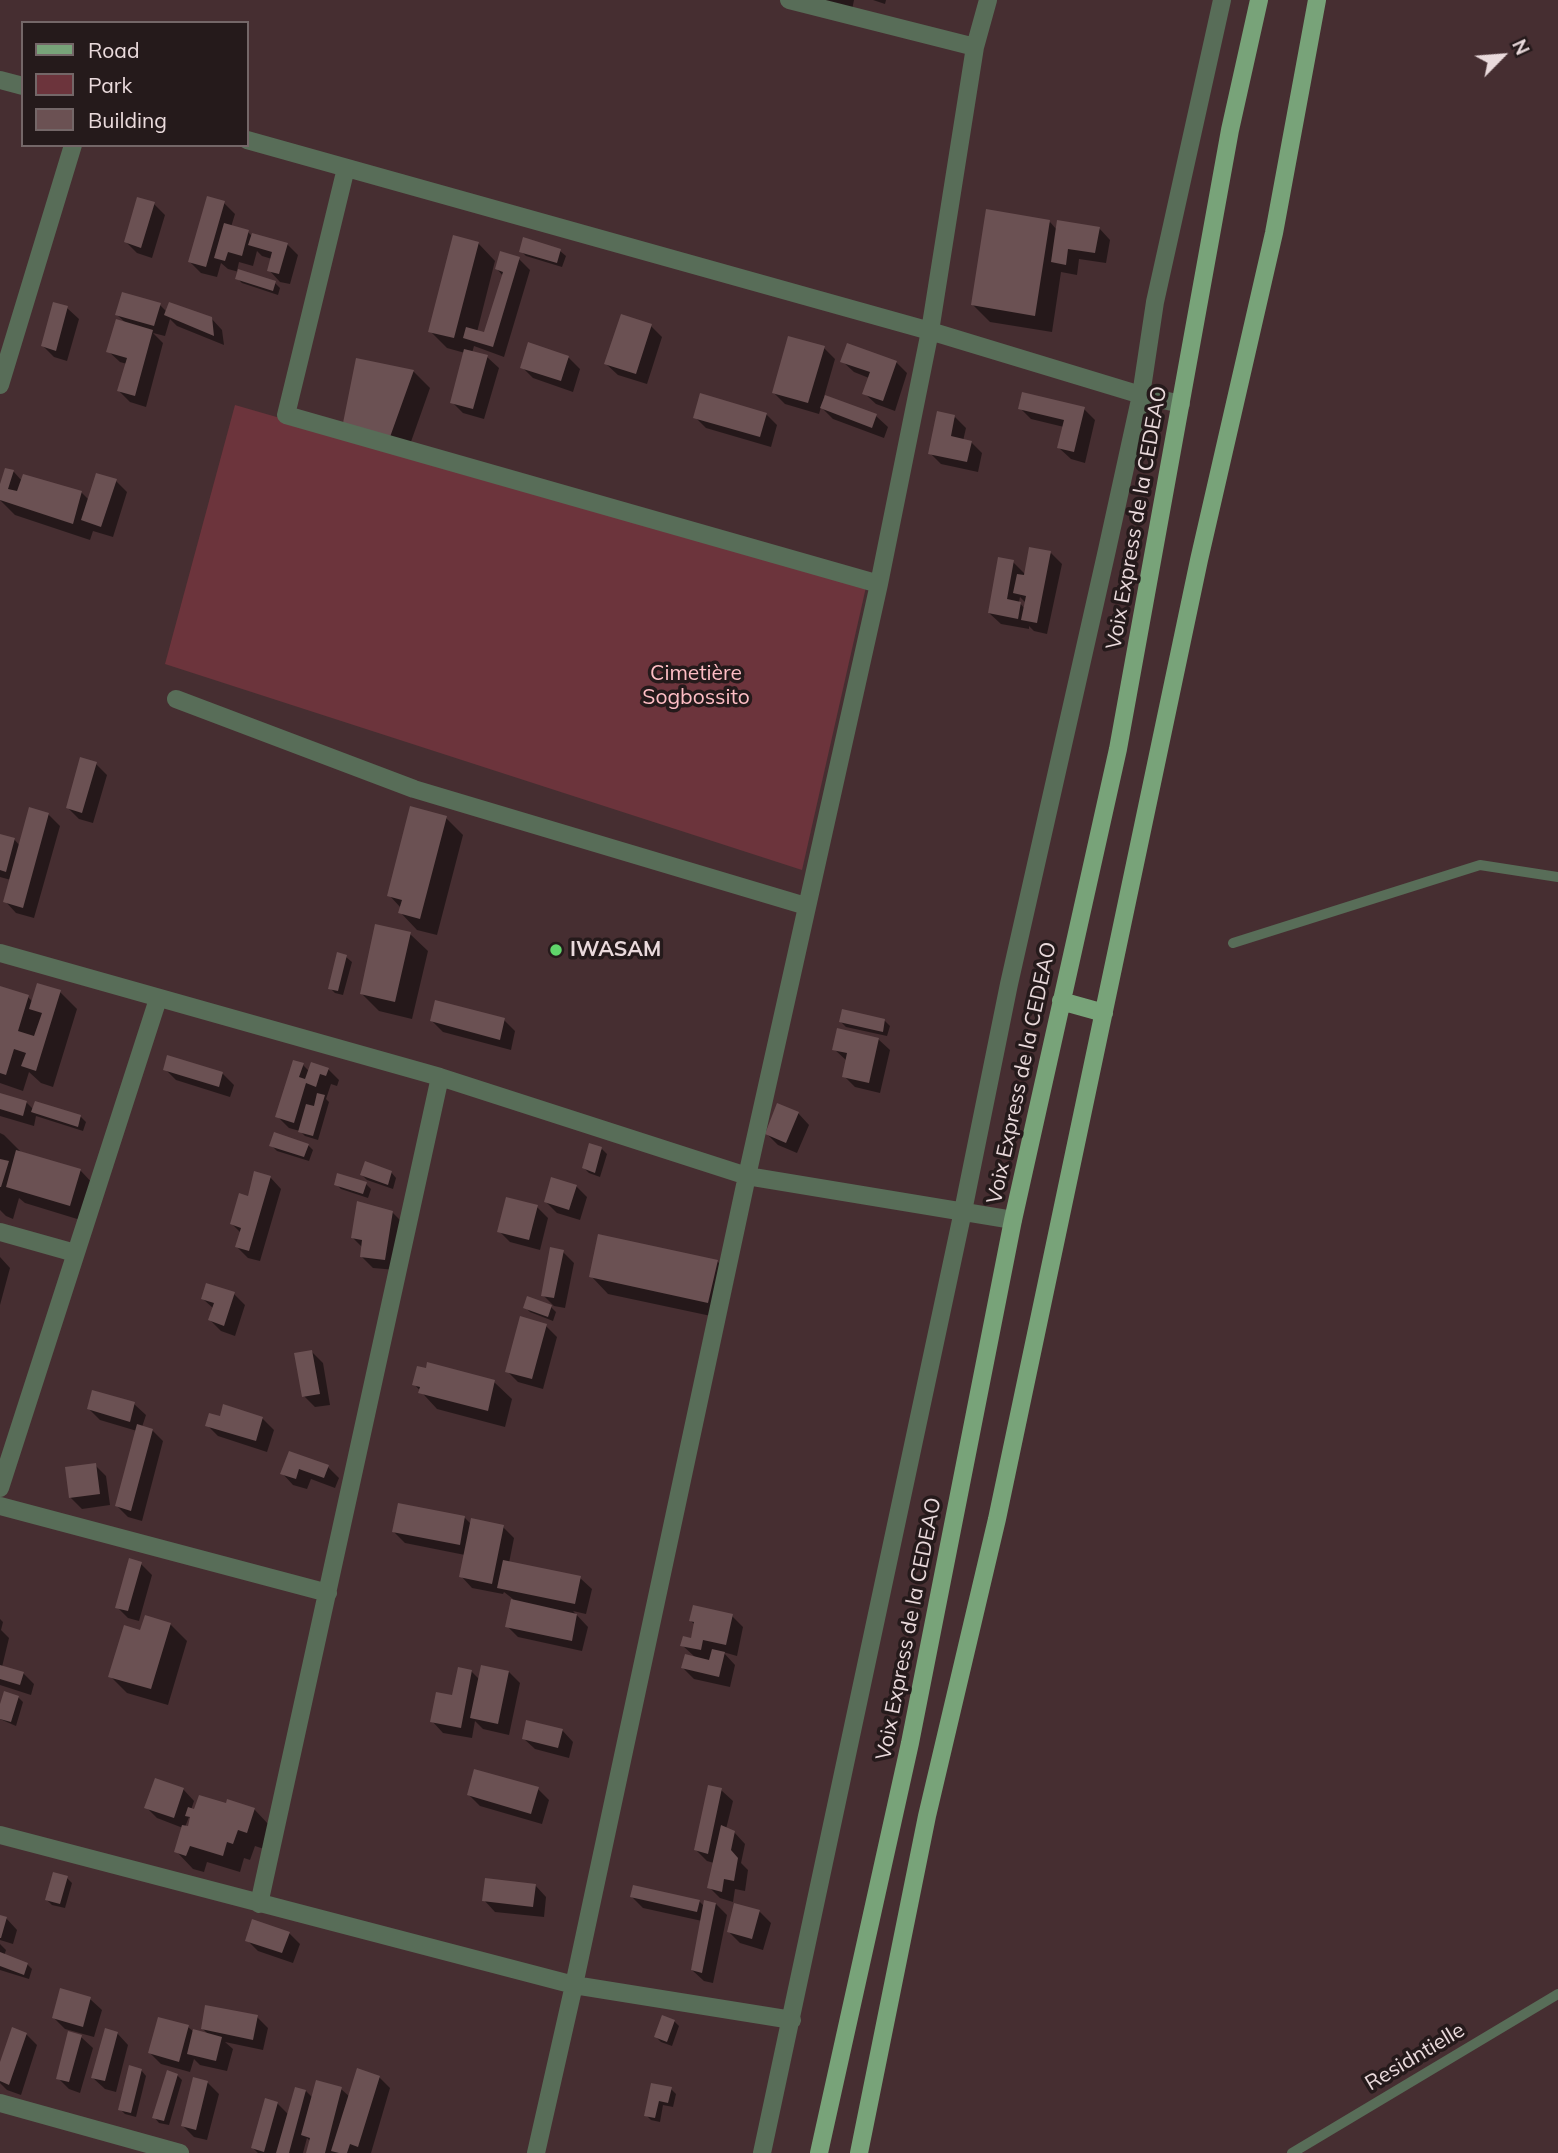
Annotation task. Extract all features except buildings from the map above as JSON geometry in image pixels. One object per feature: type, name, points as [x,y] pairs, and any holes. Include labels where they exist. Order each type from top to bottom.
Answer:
[{"type":"main road","name":"Voix Express de la CEDEAO","points":[[819,2153],[909,1744],[1013,1220],[1118,749],[1230,130],[1259,0]]},
{"type":"main road","points":[[859,2153],[928,1816],[997,1519],[1199,560],[1274,233],[1317,0]]},
{"type":"main road","points":[[1061,1002],[1104,1013]]},
{"type":"street","points":[[789,0],[975,47]]},
{"type":"street","points":[[536,2153],[806,906],[879,584],[930,331],[975,47],[988,0]]},
{"type":"street","points":[[762,2153],[1009,984],[1141,395],[1155,302],[1222,0]]},
{"type":"street","points":[[0,80],[21,85]]},
{"type":"street","points":[[248,140],[930,331],[1141,395],[1181,404]]},
{"type":"street","points":[[0,385],[72,147]]},
{"type":"street","points":[[346,168],[286,415],[879,584]]},
{"type":"street","points":[[176,699],[414,789],[806,906]]},
{"type":"street","points":[[0,953],[439,1077],[747,1176],[1013,1220]]},
{"type":"street","points":[[0,1488],[158,999]]},
{"type":"street","points":[[259,1904],[439,1077]]},
{"type":"street","points":[[0,1232],[75,1253]]},
{"type":"street","points":[[0,1507],[328,1593]]},
{"type":"street","points":[[0,1835],[574,1986],[792,2020]]},
{"type":"street","points":[[0,2103],[180,2153]]},
{"type":"lane","points":[[1233,943],[1480,865],[1558,877]]},
{"type":"lane","name":"Residntielle","points":[[1292,2153],[1558,1994]]},
{"type":"green space","name":"Cimetière Sogbossito","points":[[235,405],[866,587],[802,870],[165,664]]},
{"type":"place","name":"IWASAM","points":[[556,950]]}]
